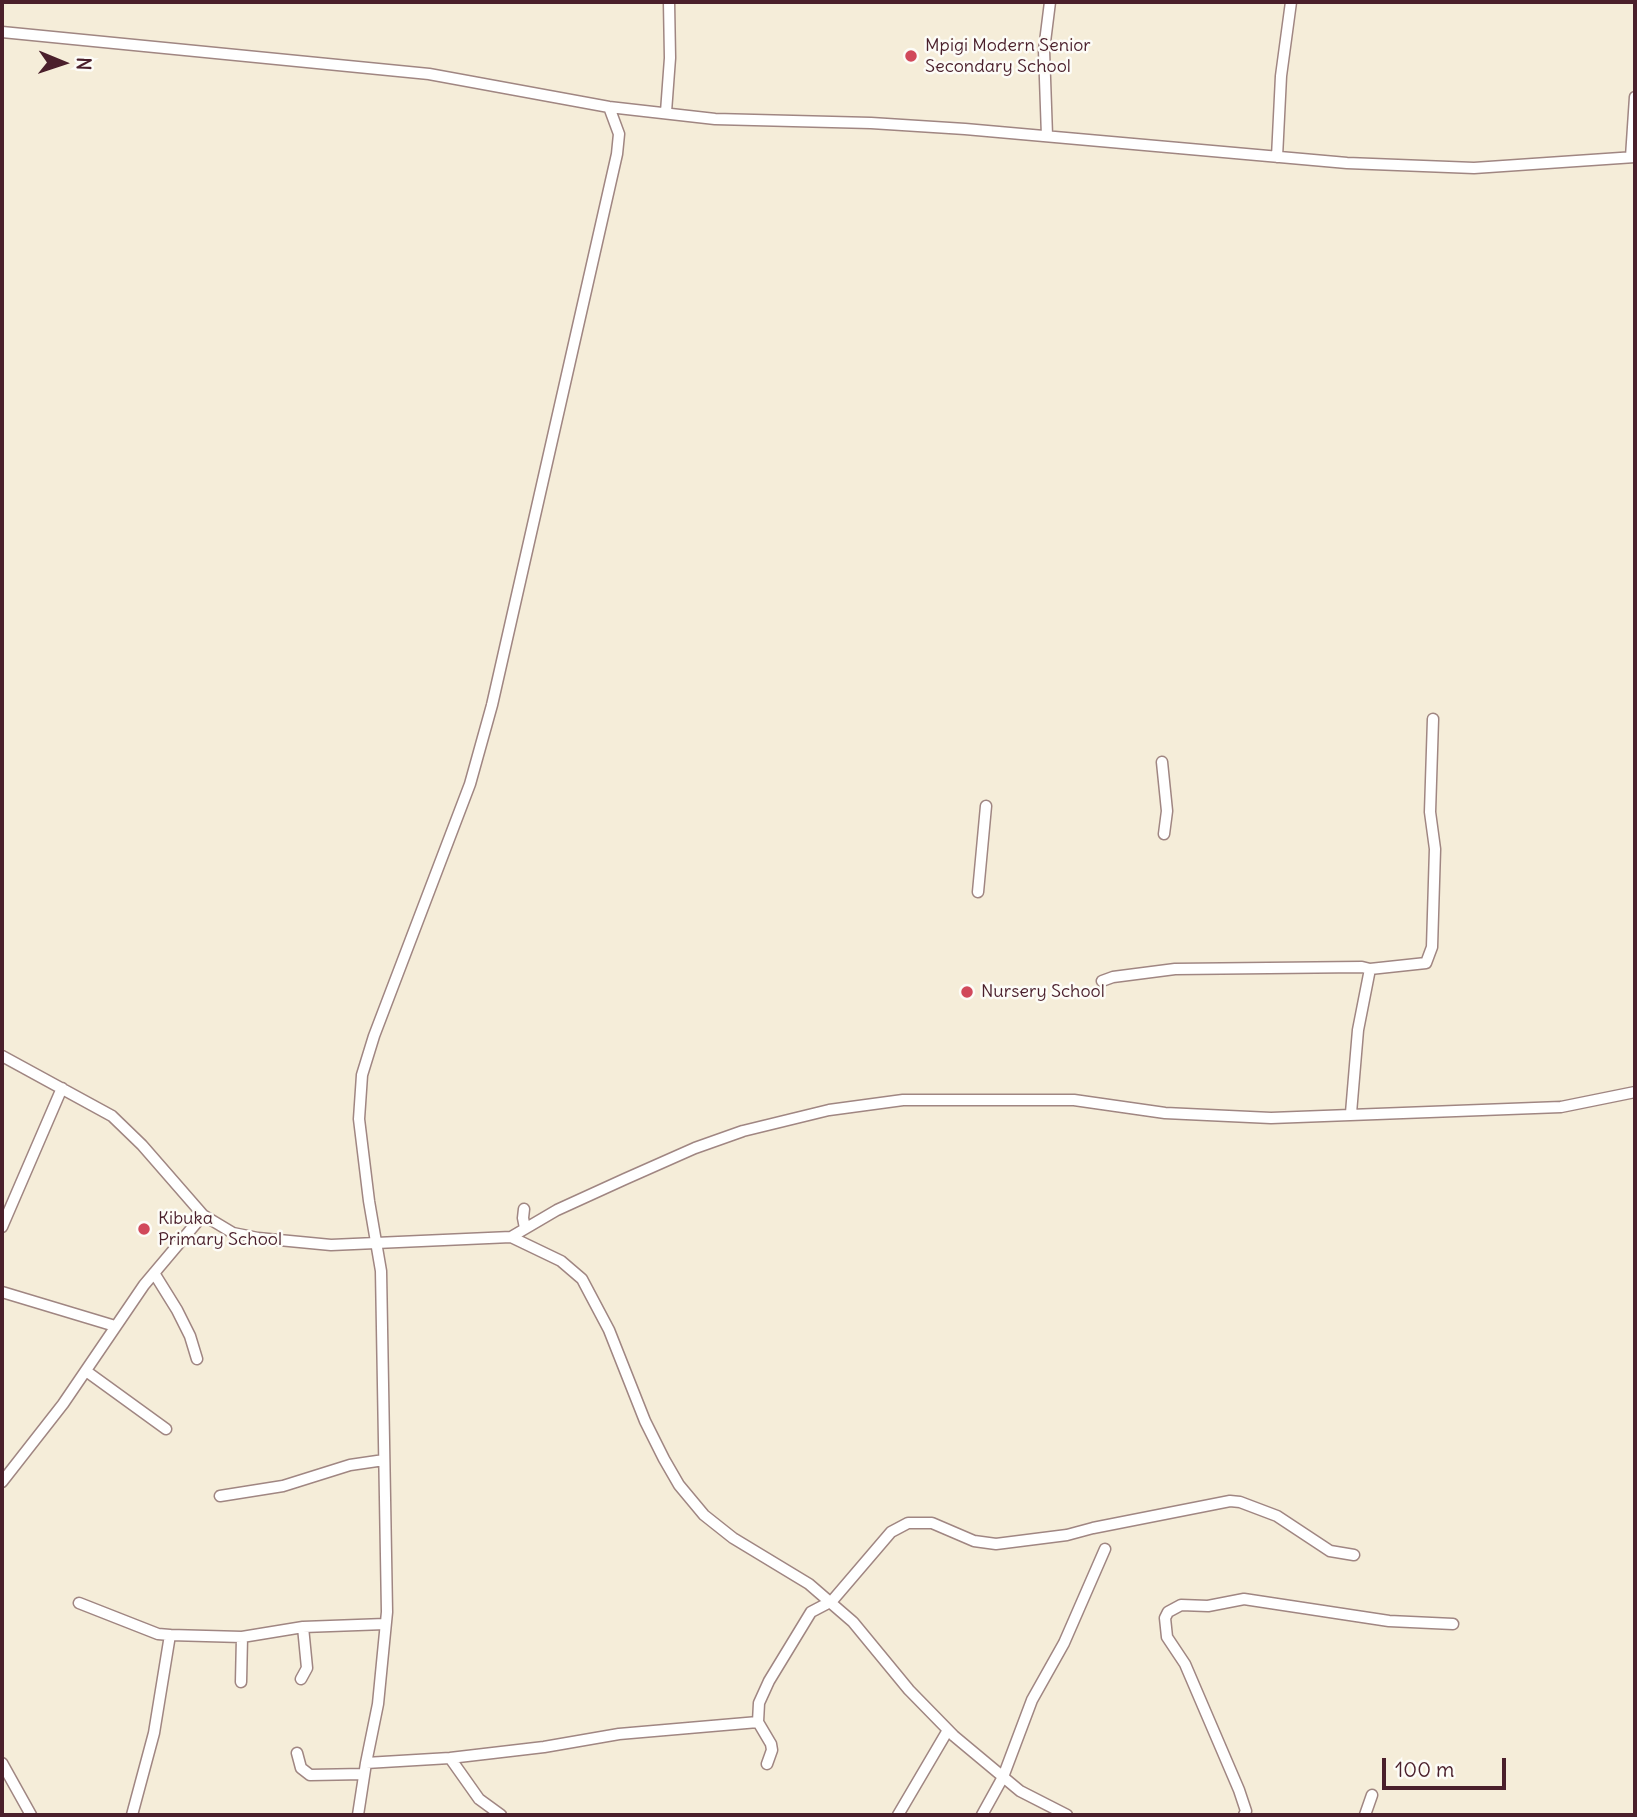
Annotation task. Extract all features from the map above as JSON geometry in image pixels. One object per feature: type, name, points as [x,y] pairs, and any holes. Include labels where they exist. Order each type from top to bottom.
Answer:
[{"type":"street","points":[[666,112],[670,77],[669,2]]},
{"type":"street","points":[[1047,136],[1044,50],[1050,2]]},
{"type":"street","points":[[1277,157],[1281,76],[1291,2]]},
{"type":"street","points":[[2,32],[177,47],[429,74],[610,107],[760,121],[871,123],[1047,136],[1347,163],[1474,168],[1633,157],[1635,97]]},
{"type":"street","points":[[358,1815],[378,1704],[385,1624],[381,1271],[359,1119],[362,1075],[374,1036],[470,784],[492,705],[617,154],[619,134],[610,107]]},
{"type":"street","points":[[1102,981],[1113,977],[1175,969],[1370,969],[1426,963],[1432,947],[1435,849],[1430,812],[1433,719]]},
{"type":"street","points":[[1162,762],[1167,811],[1164,834]]},
{"type":"street","points":[[978,892],[986,806]]},
{"type":"street","points":[[1351,1113],[1358,1030],[1370,969]]},
{"type":"street","points":[[2,1056],[112,1116],[142,1145],[203,1215],[233,1233],[331,1245],[512,1237],[561,1261],[582,1279],[609,1330],[645,1421],[664,1460],[679,1485],[704,1515],[733,1538],[796,1574],[853,1622],[909,1690],[948,1730],[1003,1777],[1034,1799],[1067,1815]]},
{"type":"street","points":[[2,1227],[62,1088]]},
{"type":"street","points":[[512,1237],[557,1210],[671,1158],[743,1131],[829,1110],[903,1100],[1074,1100],[1165,1113],[1271,1118],[1561,1107],[1635,1092]]},
{"type":"street","points":[[524,1209],[525,1228]]},
{"type":"street","points":[[2,1482],[86,1371],[154,1273],[203,1215]]},
{"type":"street","points":[[154,1273],[177,1310],[190,1336],[197,1359]]},
{"type":"street","points":[[2,1292],[115,1326]]},
{"type":"street","points":[[86,1371],[166,1429]]},
{"type":"street","points":[[220,1496],[283,1486],[349,1465],[384,1460]]},
{"type":"street","points":[[767,1764],[772,1750],[771,1744],[758,1722],[759,1703],[769,1681],[810,1612],[832,1601],[891,1532],[908,1523],[915,1521],[932,1524],[974,1541],[996,1544],[1067,1535],[1230,1501],[1278,1516],[1329,1551],[1354,1555]]},
{"type":"street","points":[[982,1815],[1003,1777],[1032,1700],[1064,1643],[1105,1549]]},
{"type":"street","points":[[1244,1815],[1246,1811],[1239,1790],[1185,1664],[1167,1637],[1165,1627],[1168,1612],[1181,1605],[1208,1606],[1244,1599],[1388,1621],[1453,1624]]},
{"type":"street","points":[[79,1602],[158,1634],[170,1635],[242,1637],[303,1627],[385,1624]]},
{"type":"street","points":[[300,1679],[307,1668],[303,1627]]},
{"type":"street","points":[[132,1815],[154,1733],[170,1635]]},
{"type":"street","points":[[241,1682],[242,1637]]},
{"type":"street","points":[[366,1763],[450,1758],[544,1747],[619,1734],[758,1722]]},
{"type":"street","points":[[898,1815],[948,1730]]},
{"type":"street","points":[[297,1753],[301,1768],[310,1775],[364,1774]]},
{"type":"street","points":[[450,1758],[479,1798],[501,1815]]},
{"type":"street","points":[[2,1763],[31,1815]]},
{"type":"street","points":[[1364,1815],[1372,1795]]},
{"type":"place","name":"Mpigi Modern Senior Secondary School","points":[[911,56]]},
{"type":"place","name":"Nursery School","points":[[967,992]]},
{"type":"place","name":"Kibuka Primary School","points":[[144,1229]]}]
